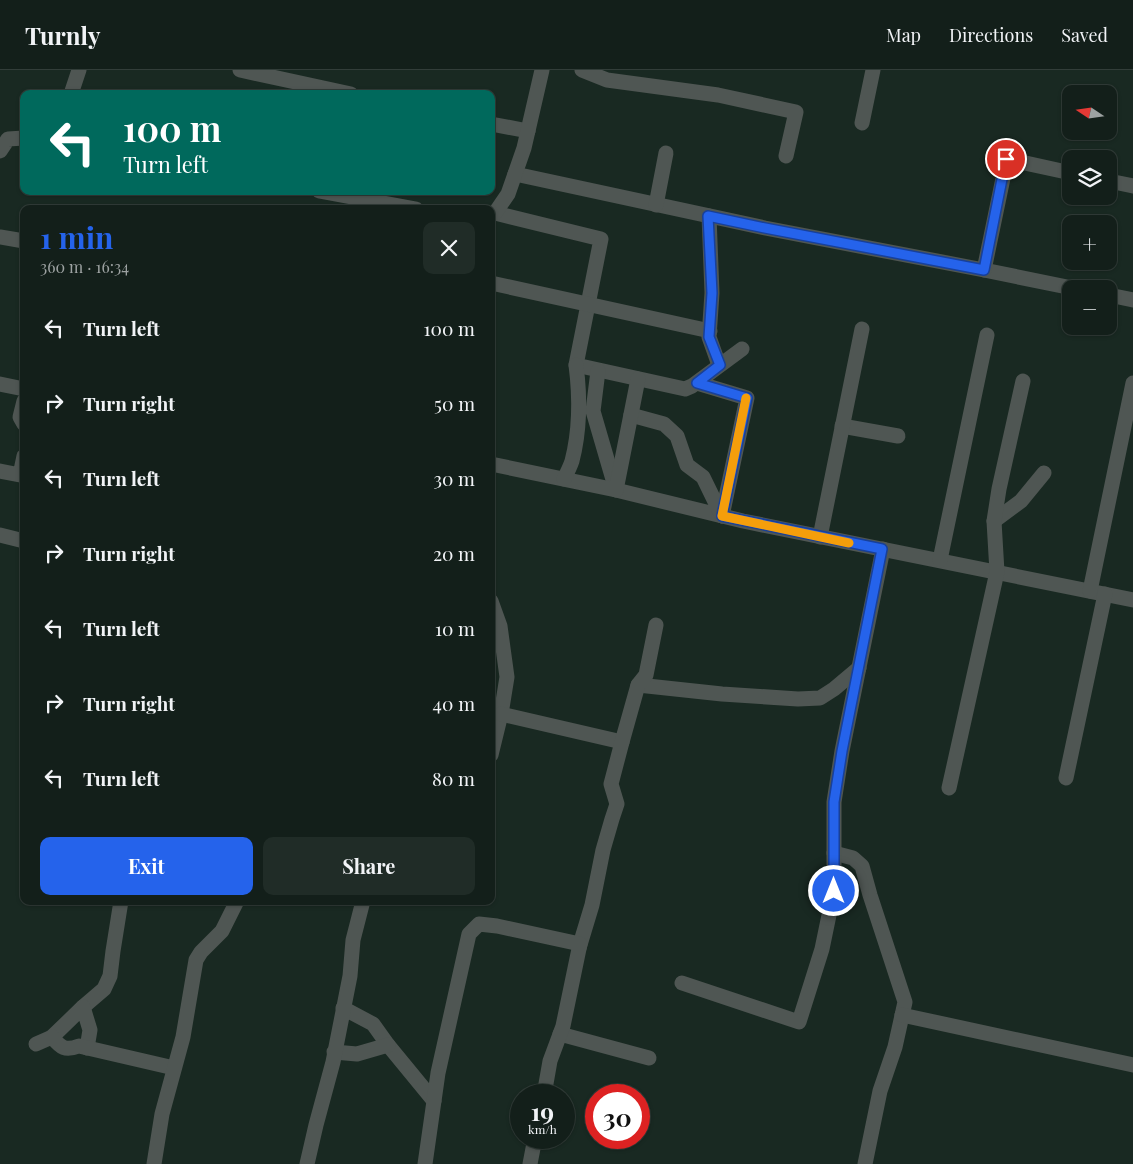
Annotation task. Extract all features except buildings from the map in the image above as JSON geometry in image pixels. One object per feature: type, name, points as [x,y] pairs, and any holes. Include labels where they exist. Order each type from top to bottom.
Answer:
[{"type":"street","points":[[72,90],[79,70]]},
{"type":"street","points":[[240,70],[332,90]]},
{"type":"street","points":[[495,210],[508,194],[524,148],[542,70]]},
{"type":"street","points":[[582,70],[607,80],[718,95],[796,112],[786,156]]},
{"type":"street","points":[[862,123],[873,70]]},
{"type":"street","points":[[495,125],[528,132]]},
{"type":"street","points":[[3,142],[20,139]]},
{"type":"street","points":[[656,205],[666,152]]},
{"type":"street","points":[[984,270],[1006,159],[1062,171]]},
{"type":"street","points":[[514,174],[765,228],[1062,286]]},
{"type":"street","points":[[1117,183],[1133,186]]},
{"type":"street","points":[[341,195],[394,205]]},
{"type":"street","points":[[495,213],[601,239],[576,366],[579,387],[576,437],[572,462],[564,480]]},
{"type":"street","points":[[708,216],[712,293],[709,337],[720,365]]},
{"type":"street","points":[[0,237],[20,240]]},
{"type":"street","points":[[495,284],[710,330]]},
{"type":"street","points":[[1117,297],[1133,300]]},
{"type":"street","points":[[820,537],[862,329]]},
{"type":"street","points":[[940,560],[987,334]]},
{"type":"street","points":[[576,366],[685,389],[697,383],[742,349]]},
{"type":"street","points":[[598,371],[592,411],[616,490]]},
{"type":"street","points":[[616,490],[638,379]]},
{"type":"street","points":[[949,788],[997,572],[994,521],[1023,381]]},
{"type":"street","points":[[697,383],[747,398],[722,516]]},
{"type":"street","points":[[1066,778],[1133,383]]},
{"type":"street","points":[[0,384],[20,388]]},
{"type":"street","points":[[632,415],[664,424],[677,436],[686,465],[703,477],[722,516]]},
{"type":"street","points":[[842,426],[898,436]]},
{"type":"street","points":[[495,465],[616,490],[722,516],[820,537],[1133,600]]},
{"type":"street","points":[[0,471],[20,475]]},
{"type":"street","points":[[994,521],[1021,501],[1044,473]]},
{"type":"street","points":[[0,535],[20,539]]},
{"type":"street","points":[[682,983],[799,1022],[822,949],[834,891],[834,802],[842,751],[882,549]]},
{"type":"street","points":[[495,612],[500,626],[506,677],[501,714],[495,739]]},
{"type":"street","points":[[546,1084],[550,1061],[560,1034],[579,948],[592,905],[603,850],[617,804],[611,784],[638,686],[646,675],[656,625]]},
{"type":"street","points":[[638,686],[722,694],[798,699],[820,698],[859,668]]},
{"type":"street","points":[[830,692],[850,713]]},
{"type":"street","points":[[501,714],[622,742]]},
{"type":"street","points":[[834,853],[853,858],[862,866],[905,1002],[895,1047],[880,1091],[865,1164]]},
{"type":"street","points":[[36,1044],[52,1037],[104,989],[110,976],[120,905]]},
{"type":"street","points":[[154,1164],[162,1114],[183,1037],[196,960],[201,952],[222,931],[234,905]]},
{"type":"street","points":[[307,1164],[334,1052],[362,905]]},
{"type":"street","points":[[425,1164],[438,1073],[469,934],[479,924],[497,926],[580,944],[579,948]]},
{"type":"street","points":[[83,1007],[90,1030],[87,1048]]},
{"type":"street","points":[[343,1008],[373,1024],[434,1101]]},
{"type":"street","points":[[902,1015],[1133,1065]]},
{"type":"street","points":[[560,1034],[649,1058]]},
{"type":"street","points":[[52,1037],[59,1046],[68,1049],[79,1046],[174,1068]]},
{"type":"street","points":[[334,1052],[357,1054],[388,1045]]},
{"type":"street","points":[[530,1164],[533,1149]]},
{"type":"slow traffic","points":[[746,398],[722,516],[849,543]]},
{"type":"route","points":[[834,891],[834,802],[842,751],[882,549],[722,516],[747,398],[697,383],[720,365],[709,337],[712,293],[708,216],[984,270],[1006,159]]}]
